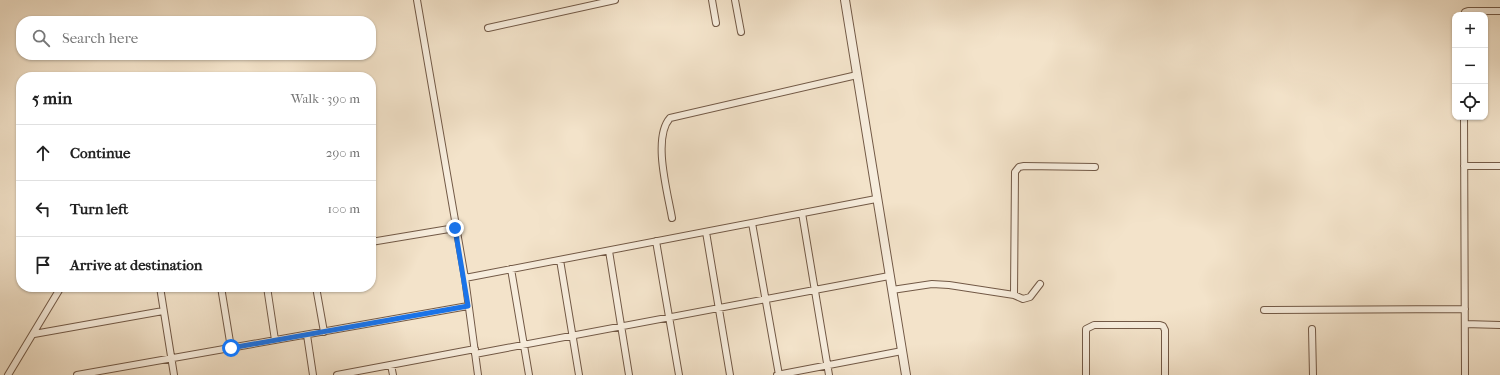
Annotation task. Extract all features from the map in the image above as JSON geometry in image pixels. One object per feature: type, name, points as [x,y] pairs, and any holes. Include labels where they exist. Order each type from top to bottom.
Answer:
[{"type":"street","points":[[418,0],[464,278],[478,375]]},
{"type":"street","points":[[488,28],[614,0]]},
{"type":"street","points":[[712,0],[716,23]]},
{"type":"street","points":[[735,0],[741,32]]},
{"type":"street","points":[[845,0],[876,199],[906,375]]},
{"type":"street","points":[[1464,12],[1500,10]]},
{"type":"street","points":[[672,218],[661,148],[663,133],[670,118],[857,75]]},
{"type":"street","points":[[1464,120],[1465,375]]},
{"type":"street","points":[[1014,295],[1016,169],[1024,166],[1095,167]]},
{"type":"street","points":[[1464,166],[1500,166]]},
{"type":"street","points":[[464,278],[876,199]]},
{"type":"street","points":[[802,213],[829,375]]},
{"type":"street","points":[[752,223],[778,375],[902,351]]},
{"type":"street","points":[[376,241],[455,228]]},
{"type":"street","points":[[706,232],[730,375]]},
{"type":"street","points":[[656,241],[679,375]]},
{"type":"street","points":[[609,250],[629,375]]},
{"type":"street","points":[[560,260],[579,375]]},
{"type":"street","points":[[511,269],[529,375]]},
{"type":"street","points":[[337,375],[352,374],[391,365],[524,345],[889,276]]},
{"type":"street","points":[[892,290],[920,285],[943,284],[1014,295],[1020,299],[1027,298],[1033,294],[1040,284]]},
{"type":"street","points":[[8,375],[58,292]]},
{"type":"street","points":[[161,292],[174,375]]},
{"type":"street","points":[[222,292],[231,348]]},
{"type":"street","points":[[268,292],[276,340]]},
{"type":"street","points":[[317,292],[324,332]]},
{"type":"street","points":[[77,375],[171,357],[307,335],[468,306]]},
{"type":"street","points":[[1264,310],[1465,309]]},
{"type":"street","points":[[34,334],[163,311]]},
{"type":"street","points":[[1465,324],[1500,325]]},
{"type":"street","points":[[1086,375],[1086,329],[1094,325],[1163,326],[1165,330],[1165,375]]},
{"type":"street","points":[[1312,329],[1313,375]]},
{"type":"street","points":[[307,335],[313,375]]},
{"type":"street","points":[[391,365],[393,375]]},
{"type":"route","points":[[231,348],[468,306],[455,228]]}]
